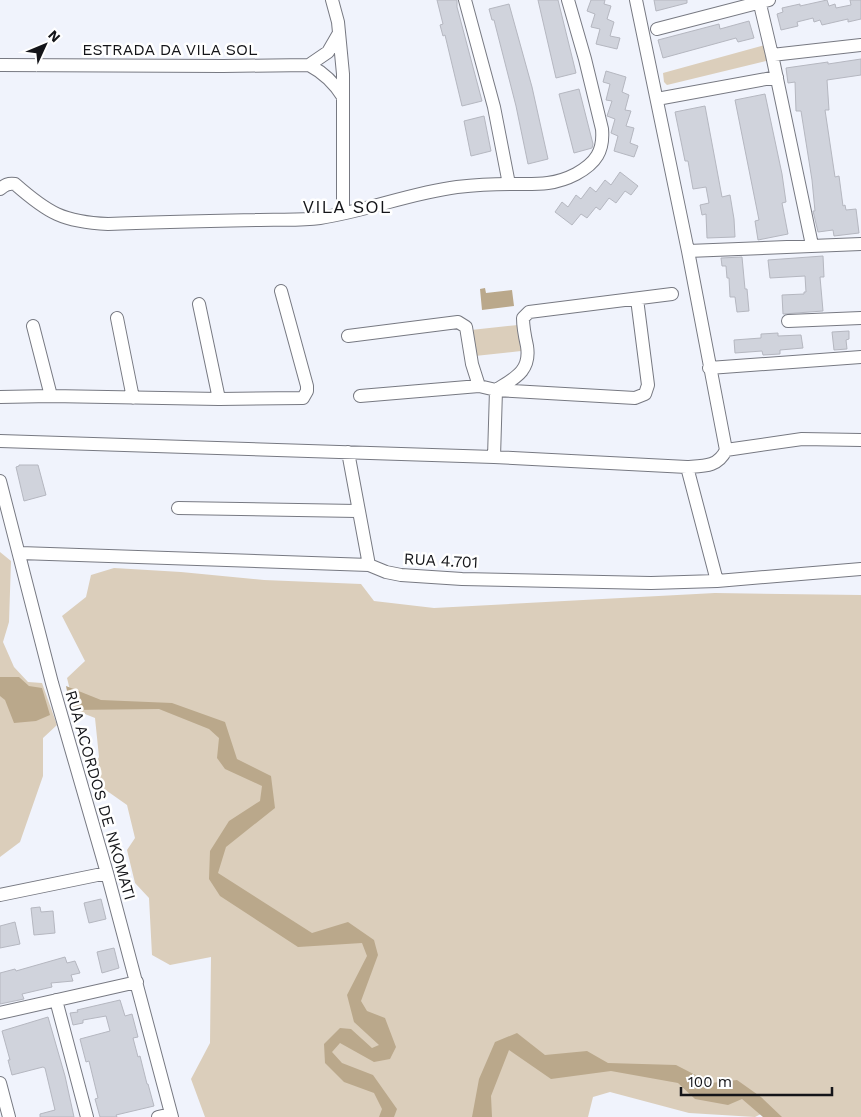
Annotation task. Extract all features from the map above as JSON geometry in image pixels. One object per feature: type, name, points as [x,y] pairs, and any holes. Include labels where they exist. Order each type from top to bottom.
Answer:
[{"type":"street","points":[[332,0],[339,32],[343,97],[343,213]]},
{"type":"street","points":[[465,0],[494,106],[509,184]]},
{"type":"street","points":[[0,189],[10,183],[15,184],[50,212],[64,218],[94,223],[318,218],[362,210],[438,190],[469,186],[558,182],[590,165],[602,147],[602,129],[586,60],[568,0]]},
{"type":"street","points":[[0,441],[494,457],[687,467],[710,465],[722,456],[726,450],[688,251],[636,0]]},
{"type":"street","points":[[657,29],[762,0],[812,245]]},
{"type":"street","points":[[339,32],[328,52],[309,65],[332,81],[343,97]]},
{"type":"street","points":[[772,55],[861,45]]},
{"type":"street","name":"ESTRADA DA VILA SOL","points":[[0,65],[309,65]]},
{"type":"street","points":[[657,99],[777,77]]},
{"type":"street","points":[[688,251],[861,244]]},
{"type":"street","points":[[0,397],[300,399],[306,395],[307,386],[281,291]]},
{"type":"street","points":[[496,390],[521,373],[526,366],[528,352],[523,318],[529,312],[672,294]]},
{"type":"street","points":[[360,396],[479,386],[496,390],[608,398],[636,398],[642,396],[647,391],[648,385],[637,299]]},
{"type":"street","points":[[199,304],[219,399]]},
{"type":"street","points":[[116,318],[133,398]]},
{"type":"street","points":[[788,321],[861,318]]},
{"type":"street","points":[[348,336],[461,323],[466,327],[472,364],[479,386]]},
{"type":"street","points":[[33,326],[51,396]]},
{"type":"street","points":[[709,368],[861,357]]},
{"type":"street","points":[[494,457],[496,390]]},
{"type":"street","points":[[726,450],[802,439],[861,440]]},
{"type":"street","points":[[348,452],[357,511],[369,565]]},
{"type":"street","points":[[687,467],[717,581]]},
{"type":"street","name":"RUA ACORDOS DE NKOMATI","points":[[0,481],[52,683],[107,873],[171,1115]]},
{"type":"street","points":[[178,508],[357,511]]},
{"type":"street","name":"RUA 4.701","points":[[20,553],[369,565],[400,575],[651,583],[717,581],[861,569]]},
{"type":"street","points":[[0,895],[107,873]]},
{"type":"street","points":[[0,1013],[137,982]]},
{"type":"street","points":[[56,1000],[87,1117]]},
{"type":"street","points":[[0,1084],[10,1117]]},
{"type":"street","points":[[158,1117],[171,1115]]},
{"type":"shaded area","points":[[765,45],[766,61],[667,85],[664,82],[663,73]]},
{"type":"shaded area","points":[[485,288],[486,293],[512,290],[514,306],[482,310],[480,289]]},
{"type":"shaded area","points":[[518,325],[521,351],[475,356],[471,330]]},
{"type":"shaded area","points":[[0,552],[11,561],[9,622],[3,642],[14,667],[28,682],[42,683],[57,725],[43,738],[43,776],[20,842],[0,857]]},
{"type":"shaded area","points":[[114,568],[264,580],[361,584],[374,601],[434,608],[715,593],[861,595],[861,1117],[765,1117],[761,1114],[755,1117],[689,1113],[610,1092],[593,1097],[588,1117],[205,1117],[191,1079],[210,1043],[211,957],[170,965],[152,955],[149,898],[135,883],[127,850],[135,838],[127,805],[100,786],[94,767],[99,757],[95,718],[75,710],[67,678],[85,661],[62,616],[86,597],[91,575]]},
{"type":"shaded area","points":[[0,677],[19,677],[29,686],[42,688],[50,715],[36,721],[14,723],[5,700],[0,696]]},
{"type":"shaded area","points":[[66,686],[101,700],[172,703],[225,722],[237,759],[271,776],[275,808],[226,847],[218,873],[312,933],[348,922],[374,940],[378,955],[361,1001],[367,1011],[385,1018],[396,1047],[390,1059],[374,1062],[340,1043],[332,1052],[342,1063],[373,1075],[397,1109],[394,1117],[379,1117],[382,1109],[374,1093],[344,1082],[325,1063],[324,1044],[340,1028],[351,1029],[372,1048],[379,1045],[354,1022],[347,995],[367,956],[362,943],[298,947],[220,896],[209,879],[210,851],[229,821],[260,801],[262,786],[225,769],[217,758],[219,738],[209,729],[159,709],[71,710]]},
{"type":"shaded area","points":[[517,1033],[545,1055],[587,1051],[608,1063],[676,1065],[711,1083],[737,1080],[761,1097],[782,1117],[763,1117],[742,1099],[728,1105],[695,1099],[678,1083],[611,1071],[551,1079],[509,1050],[491,1096],[492,1117],[472,1117],[479,1079],[495,1042]]},
{"type":"building","points":[[437,0],[457,0],[457,7],[482,101],[462,106],[445,35],[443,36],[440,25],[443,24]]},
{"type":"building","points":[[538,0],[558,0],[576,73],[556,78]]},
{"type":"building","points":[[591,0],[605,0],[604,4],[611,6],[607,19],[614,22],[610,36],[620,38],[617,49],[596,44],[600,29],[591,27],[595,14],[587,11]]},
{"type":"building","points":[[654,0],[687,0],[687,3],[656,11]]},
{"type":"building","points":[[827,0],[829,6],[835,4],[836,8],[851,5],[850,0],[861,0],[861,19],[848,22],[848,19],[822,25],[820,20],[814,22],[813,18],[797,22],[798,26],[781,30],[777,14],[783,12],[782,8]]},
{"type":"building","points":[[509,4],[532,87],[548,159],[528,164],[516,106],[494,20],[492,20],[489,9]]},
{"type":"building","points":[[749,21],[754,38],[738,42],[736,38],[663,58],[658,40],[719,24],[720,29]]},
{"type":"building","points":[[861,59],[861,75],[827,80],[829,110],[825,110],[835,177],[839,176],[843,206],[845,205],[846,210],[856,209],[859,233],[834,236],[833,230],[818,232],[813,211],[815,211],[812,180],[801,111],[796,111],[795,82],[788,83],[786,68]]},
{"type":"building","points":[[606,71],[626,77],[622,92],[629,95],[625,110],[631,111],[626,126],[634,128],[630,143],[638,146],[634,157],[614,151],[618,136],[611,133],[615,119],[607,116],[612,101],[606,100],[610,84],[603,82]]},
{"type":"building","points":[[579,89],[593,144],[592,148],[574,153],[559,94]]},
{"type":"building","points":[[765,94],[782,174],[786,202],[782,203],[788,234],[758,240],[755,221],[759,220],[735,100]]},
{"type":"building","points":[[705,106],[722,197],[730,195],[735,237],[707,238],[706,214],[702,215],[700,205],[709,203],[706,187],[693,189],[688,161],[685,161],[675,112]]},
{"type":"building","points":[[484,116],[491,151],[471,156],[464,121]]},
{"type":"building","points":[[620,172],[638,186],[631,195],[625,191],[616,203],[609,198],[600,210],[596,207],[587,218],[581,214],[572,225],[555,212],[562,202],[568,207],[576,195],[581,199],[590,187],[596,192],[605,180],[611,185]]},
{"type":"building","points":[[823,256],[824,277],[820,277],[823,311],[783,314],[782,295],[804,294],[806,292],[805,276],[770,278],[768,260]]},
{"type":"building","points":[[742,257],[749,311],[737,312],[735,297],[730,297],[726,266],[722,266],[721,258]]},
{"type":"building","points":[[849,331],[849,339],[846,340],[847,349],[834,350],[832,332]]},
{"type":"building","points":[[778,333],[778,336],[801,335],[803,348],[780,350],[780,354],[763,355],[762,351],[735,353],[734,340],[761,338],[761,334]]},
{"type":"building","points":[[19,465],[38,465],[46,495],[24,501],[16,467]]},
{"type":"building","points":[[101,899],[106,919],[89,923],[84,903]]},
{"type":"building","points":[[40,907],[41,912],[53,911],[55,933],[34,935],[31,908]]},
{"type":"building","points":[[15,922],[20,944],[0,948],[0,926]]},
{"type":"building","points":[[114,948],[119,968],[102,973],[97,952]]},
{"type":"building","points":[[65,957],[67,963],[75,961],[80,973],[71,975],[73,981],[51,983],[52,987],[22,994],[24,999],[0,1004],[0,973],[15,969],[16,971]]},
{"type":"building","points":[[120,1000],[125,1016],[132,1014],[138,1037],[133,1038],[154,1106],[116,1115],[117,1117],[100,1117],[95,1099],[98,1098],[89,1061],[86,1062],[80,1039],[110,1031],[106,1016],[83,1020],[83,1023],[73,1025],[70,1013]]},
{"type":"building","points":[[48,1017],[65,1076],[74,1117],[40,1117],[40,1114],[55,1110],[45,1068],[12,1075],[8,1060],[10,1060],[2,1031]]},
{"type":"district","name":"VILA SOL","points":[[347,207]]}]
